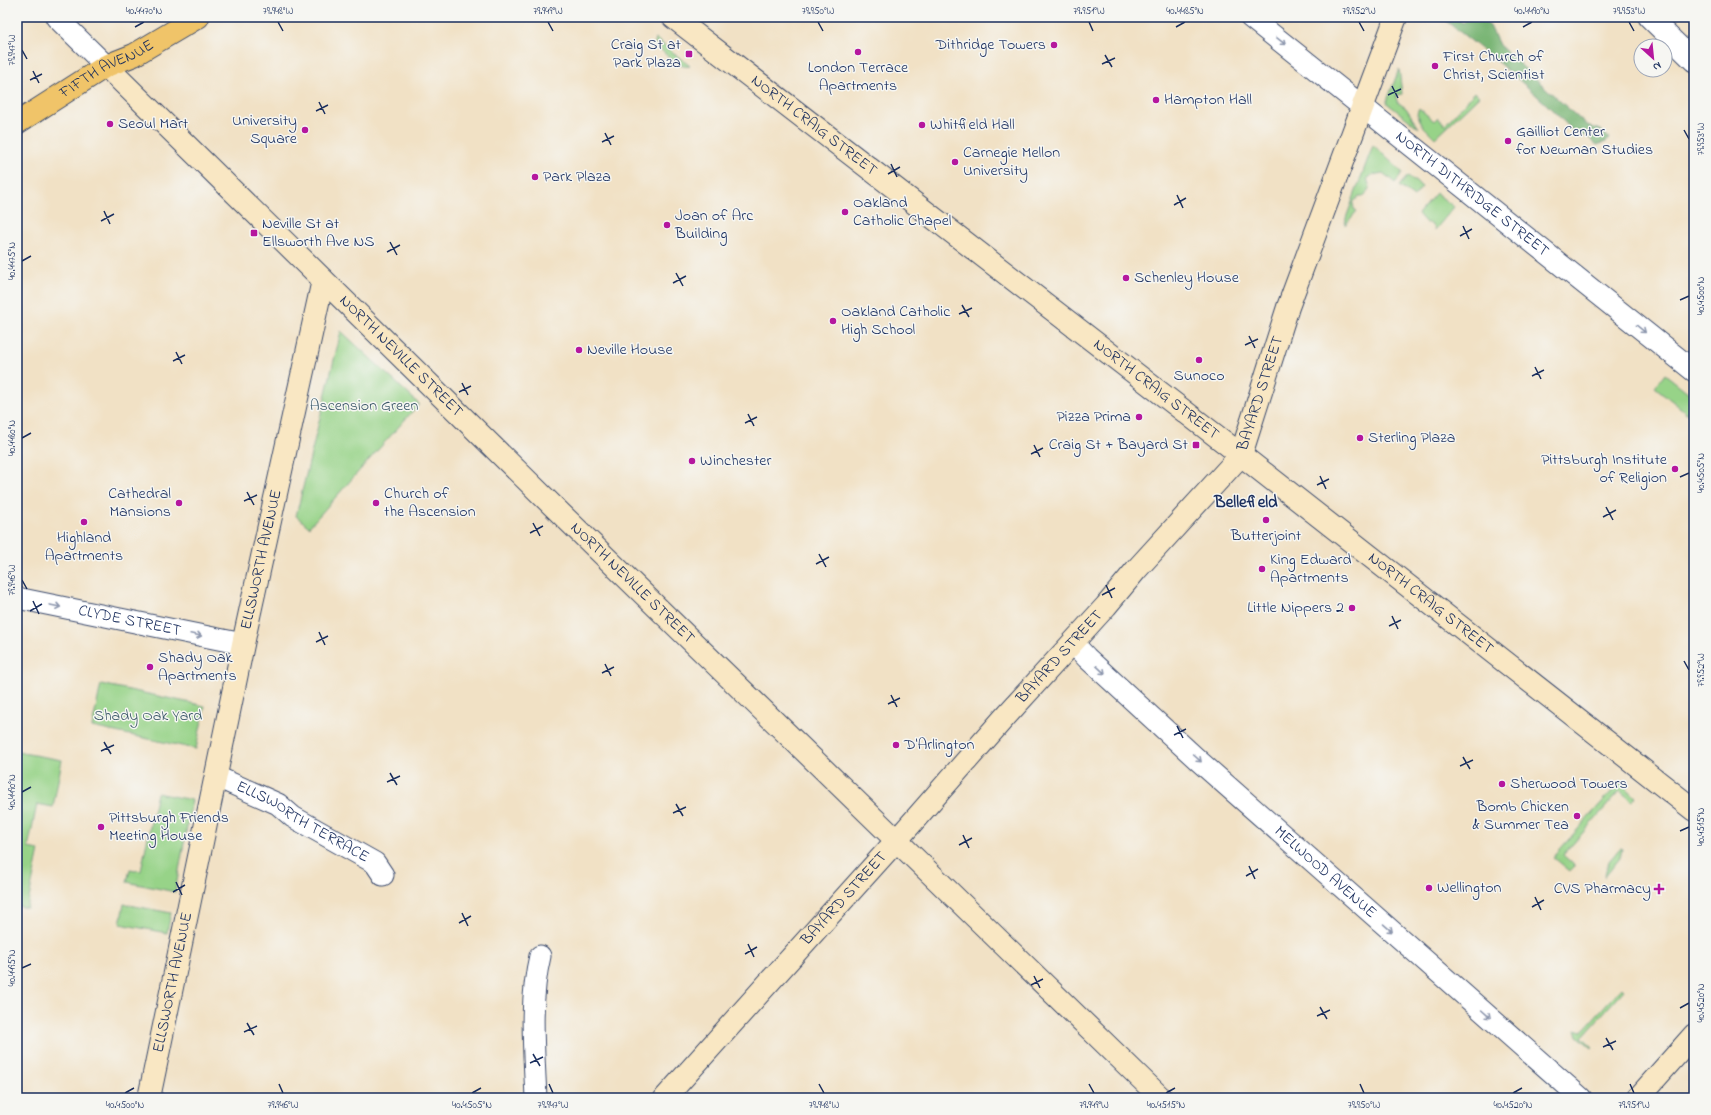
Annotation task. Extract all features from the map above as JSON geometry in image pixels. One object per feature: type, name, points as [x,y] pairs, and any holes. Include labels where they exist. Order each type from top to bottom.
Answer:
[{"type":"highway","name":"FIFTH AVENUE","points":[[17,123],[106,66],[134,55],[198,17]]},
{"type":"street","points":[[56,17],[106,66]]},
{"type":"street","name":"NORTH CRAIG STREET","points":[[673,17],[1241,455],[1694,810]]},
{"type":"street","name":"NORTH DITHRIDGE STREET","points":[[1250,17],[1694,371]]},
{"type":"street","name":"BAYARD STREET","points":[[665,1098],[896,841],[1004,718],[1073,643],[1136,570],[1241,455],[1288,307],[1396,17]]},
{"type":"street","points":[[1649,17],[1694,61]]},
{"type":"street","name":"NORTH NEVILLE STREET","points":[[106,66],[1158,1097]]},
{"type":"street","name":"ELLSWORTH AVENUE","points":[[149,1098],[217,777],[243,644],[323,280]]},
{"type":"street","name":"CLYDE STREET","points":[[17,598],[243,644]]},
{"type":"street","name":"MELWOOD AVENUE","points":[[1073,643],[1199,761],[1581,1098]]},
{"type":"street","name":"ELLSWORTH TERRACE","points":[[217,777],[278,804],[293,818],[375,863],[383,875]]},
{"type":"street","points":[[536,1098],[533,1004],[535,979],[540,956]]},
{"type":"street","points":[[1638,1098],[1694,1035]]},
{"type":"green space","points":[[1441,17],[1455,17],[1463,23],[1469,17],[1478,17],[1490,26],[1499,45],[1585,124],[1602,131],[1609,138],[1606,142],[1597,145],[1587,136],[1576,134],[1528,87]]},
{"type":"green space","points":[[656,39],[690,66],[676,63],[655,43]]},
{"type":"green space","points":[[1399,69],[1402,94],[1396,95],[1397,102],[1406,108],[1419,128],[1388,104],[1387,101]]},
{"type":"green space","points":[[1475,92],[1479,96],[1435,138],[1422,125],[1417,113],[1419,108],[1434,121],[1437,118],[1445,125]]},
{"type":"green space","points":[[1373,145],[1403,173],[1395,183],[1383,173],[1372,175],[1367,178],[1370,188],[1364,196],[1359,196],[1353,203],[1354,209],[1357,211],[1345,225],[1346,218]]},
{"type":"green space","points":[[1408,176],[1422,187],[1414,197],[1399,186]]},
{"type":"green space","points":[[1436,193],[1454,207],[1435,230],[1435,228],[1428,222],[1427,224],[1418,214]]},
{"type":"green space","name":"Ascension Green","points":[[341,331],[419,404],[309,527],[296,516]]},
{"type":"green space","points":[[1665,374],[1694,397],[1694,419],[1655,387]]},
{"type":"green space","name":"Shady Oak Yard","points":[[101,684],[205,706],[196,749],[92,727]]},
{"type":"green space","points":[[17,752],[62,760],[53,807],[37,804],[28,848],[39,850],[27,908],[17,906]]},
{"type":"green space","points":[[1620,782],[1636,797],[1632,801],[1620,791],[1563,855],[1575,866],[1570,871],[1553,857]]},
{"type":"green space","points":[[157,793],[192,800],[175,892],[127,882],[130,869],[141,871]]},
{"type":"green space","points":[[1620,848],[1622,849],[1620,858],[1604,878],[1609,861]]},
{"type":"green space","points":[[124,904],[171,913],[167,933],[120,924]]},
{"type":"green space","points":[[1621,988],[1624,990],[1582,1037],[1593,1047],[1592,1048],[1578,1036],[1576,1029],[1582,1031]]},
{"type":"place","name":"Dithridge Towers","points":[[1054,45]]},
{"type":"place","name":"London Terrace Apartments","points":[[858,52]]},
{"type":"place","name":"Craig St at Park Plaza","points":[[689,54]]},
{"type":"place","name":"First Church of Christ, Scientist","points":[[1435,66]]},
{"type":"place","name":"Hampton Hall","points":[[1156,100]]},
{"type":"place","name":"Seoul Mart","points":[[110,124]]},
{"type":"place","name":"Whitfield Hall","points":[[922,125]]},
{"type":"place","name":"University Square","points":[[305,130]]},
{"type":"place","name":"Gailliot Center for Newman Studies","points":[[1508,141]]},
{"type":"place","name":"Carnegie Mellon University","points":[[955,162]]},
{"type":"place","name":"Park Plaza","points":[[535,177]]},
{"type":"place","name":"Oakland Catholic Chapel","points":[[845,212]]},
{"type":"place","name":"Joan of Arc Building","points":[[667,225]]},
{"type":"place","name":"Neville St at Ellsworth Ave NS","points":[[254,233]]},
{"type":"place","name":"Schenley House","points":[[1126,278]]},
{"type":"place","name":"Oakland Catholic High School","points":[[833,321]]},
{"type":"place","name":"Neville House","points":[[579,350]]},
{"type":"place","name":"Sunoco","points":[[1199,360]]},
{"type":"place","name":"Pizza Prima","points":[[1139,417]]},
{"type":"place","name":"Sterling Plaza","points":[[1360,438]]},
{"type":"place","name":"Craig St + Bayard St","points":[[1196,445]]},
{"type":"place","name":"Winchester","points":[[692,461]]},
{"type":"place","name":"Pittsburgh Institute of Religion","points":[[1675,469]]},
{"type":"place","name":"Cathedral Mansions","points":[[179,503]]},
{"type":"place","name":"Church of the Ascension","points":[[376,503]]},
{"type":"place","name":"Butterjoint","points":[[1266,520]]},
{"type":"place","name":"Highland Apartments","points":[[84,522]]},
{"type":"place","name":"King Edward Apartments","points":[[1262,569]]},
{"type":"place","name":"Little Nippers 2","points":[[1352,608]]},
{"type":"place","name":"Shady Oak Apartments","points":[[150,667]]},
{"type":"place","name":"D'Arlington","points":[[896,745]]},
{"type":"place","name":"Sherwood Towers","points":[[1502,784]]},
{"type":"place","name":"Bomb Chicken & Summer Tea","points":[[1577,816]]},
{"type":"place","name":"Pittsburgh Friends Meeting House","points":[[101,827]]},
{"type":"place","name":"Wellington","points":[[1429,888]]},
{"type":"place","name":"CVS Pharmacy","points":[[1659,889]]},
{"type":"district","name":"Bellefield","points":[[1246,502]]}]
